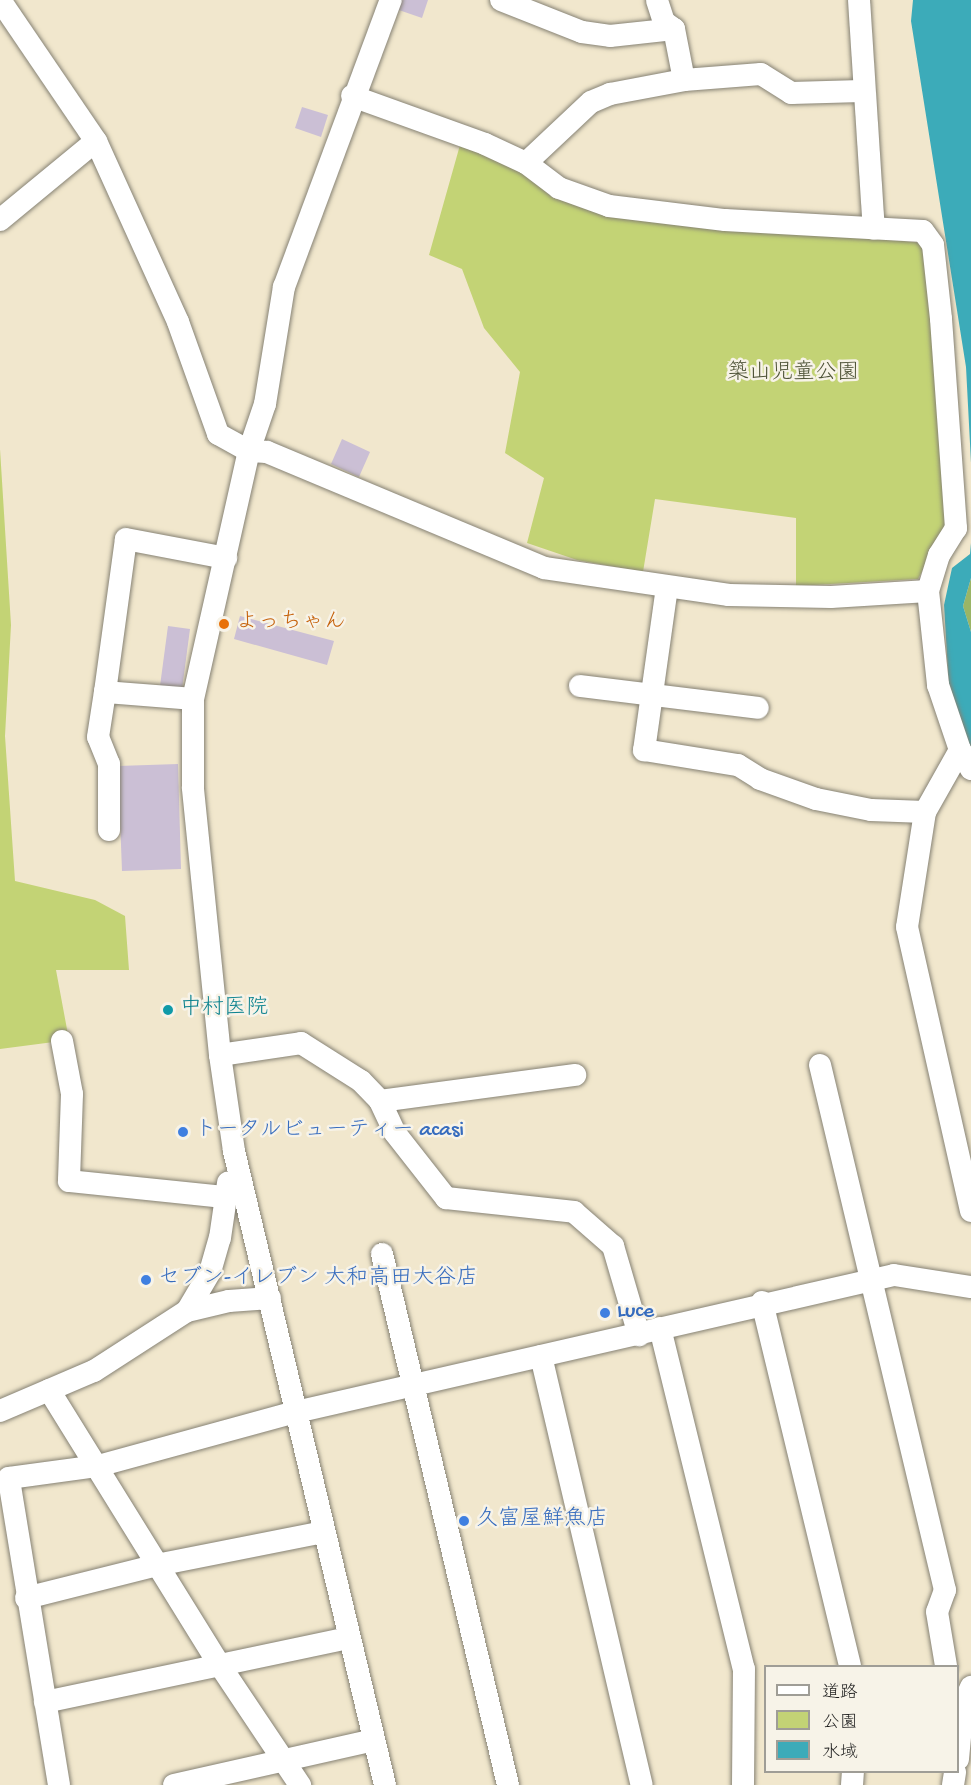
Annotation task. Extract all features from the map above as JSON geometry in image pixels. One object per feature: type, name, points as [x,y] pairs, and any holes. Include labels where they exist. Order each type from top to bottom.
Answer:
[{"type":"street","points":[[0,0],[96,141],[178,322],[218,434],[249,451],[267,452],[544,568],[729,595],[831,597],[928,591]]},
{"type":"street","points":[[385,1785],[234,1151],[219,1055],[193,787],[192,699],[249,451],[265,404],[284,287],[352,96],[391,0]]},
{"type":"street","points":[[501,0],[582,32],[610,36],[674,29]]},
{"type":"street","points":[[657,0],[664,22],[674,29],[684,80]]},
{"type":"street","points":[[859,0],[862,91],[874,229]]},
{"type":"street","points":[[526,163],[591,102],[610,94],[684,80],[761,74],[791,93],[862,91]]},
{"type":"street","points":[[352,96],[526,163],[559,188],[609,206],[725,220],[923,231],[933,245],[956,528],[939,555],[928,591],[938,685],[965,759],[925,812],[907,927],[971,1211]]},
{"type":"street","points":[[0,220],[96,141]]},
{"type":"street","points":[[109,830],[109,764],[98,736],[126,539],[226,558]]},
{"type":"street","points":[[667,587],[644,750],[738,765],[760,779],[816,799],[871,810],[925,812]]},
{"type":"street","points":[[580,686],[653,693],[758,708]]},
{"type":"street","points":[[105,692],[192,699]]},
{"type":"street","points":[[62,1041],[72,1094],[69,1181],[225,1197]]},
{"type":"street","points":[[219,1055],[301,1043],[361,1081],[380,1101],[395,1133],[446,1198],[574,1212],[613,1246],[650,1331],[744,1669],[743,1785]]},
{"type":"street","points":[[820,1065],[945,1590],[937,1612],[946,1665]]},
{"type":"street","points":[[380,1101],[575,1075]]},
{"type":"street","points":[[187,1311],[210,1272],[220,1238],[234,1151]]},
{"type":"street","points":[[382,1254],[508,1785]]},
{"type":"street","points":[[59,1785],[26,1598],[9,1478],[98,1466],[296,1412],[650,1331],[762,1302],[894,1275],[971,1287]]},
{"type":"street","points":[[0,1411],[111,1361],[187,1311],[229,1301],[270,1298]]},
{"type":"street","points":[[762,1302],[850,1665]]},
{"type":"street","points":[[541,1356],[642,1785]]},
{"type":"street","points":[[49,1390],[219,1664],[300,1785]]},
{"type":"street","points":[[26,1598],[157,1565],[323,1532]]},
{"type":"street","points":[[45,1702],[349,1638]]},
{"type":"street","points":[[959,1753],[966,1733],[964,1698]]},
{"type":"street","points":[[174,1785],[374,1740]]},
{"type":"shaded area","points":[[396,0],[428,0],[422,18],[393,8]]},
{"type":"shaded area","points":[[302,107],[328,115],[321,137],[295,128]]},
{"type":"shaded area","points":[[342,439],[370,452],[359,477],[331,464]]},
{"type":"shaded area","points":[[240,616],[334,641],[327,665],[234,639]]},
{"type":"shaded area","points":[[168,626],[190,629],[182,689],[160,686]]},
{"type":"shaded area","points":[[178,764],[181,869],[122,871],[118,766]]},
{"type":"green space","name":"築山児童公園","points":[[460,145],[519,169],[553,198],[608,214],[924,243],[950,519],[918,579],[796,586],[796,518],[655,499],[643,572],[577,560],[527,543],[544,478],[505,453],[520,372],[484,328],[462,269],[429,255]]},
{"type":"green space","points":[[0,449],[11,625],[5,736],[15,881],[95,900],[125,916],[129,970],[56,970],[69,1040],[0,1049]]},
{"type":"green space","points":[[971,578],[971,632],[963,606]]},
{"type":"water","points":[[913,0],[971,0],[971,463],[966,367],[911,21]]},
{"type":"water","points":[[971,543],[971,578],[963,606],[971,632],[971,752],[950,706],[944,605],[952,568],[970,554]]},
{"type":"place","name":"よっちゃん","points":[[224,624]]},
{"type":"place","name":"中村医院","points":[[168,1010]]},
{"type":"place","name":"トータルビューティー acasi","points":[[183,1132]]},
{"type":"place","name":"セブン-イレブン 大和高田大谷店","points":[[146,1280]]},
{"type":"place","name":"Luce","points":[[605,1313]]},
{"type":"place","name":"久富屋鮮魚店","points":[[464,1521]]}]
